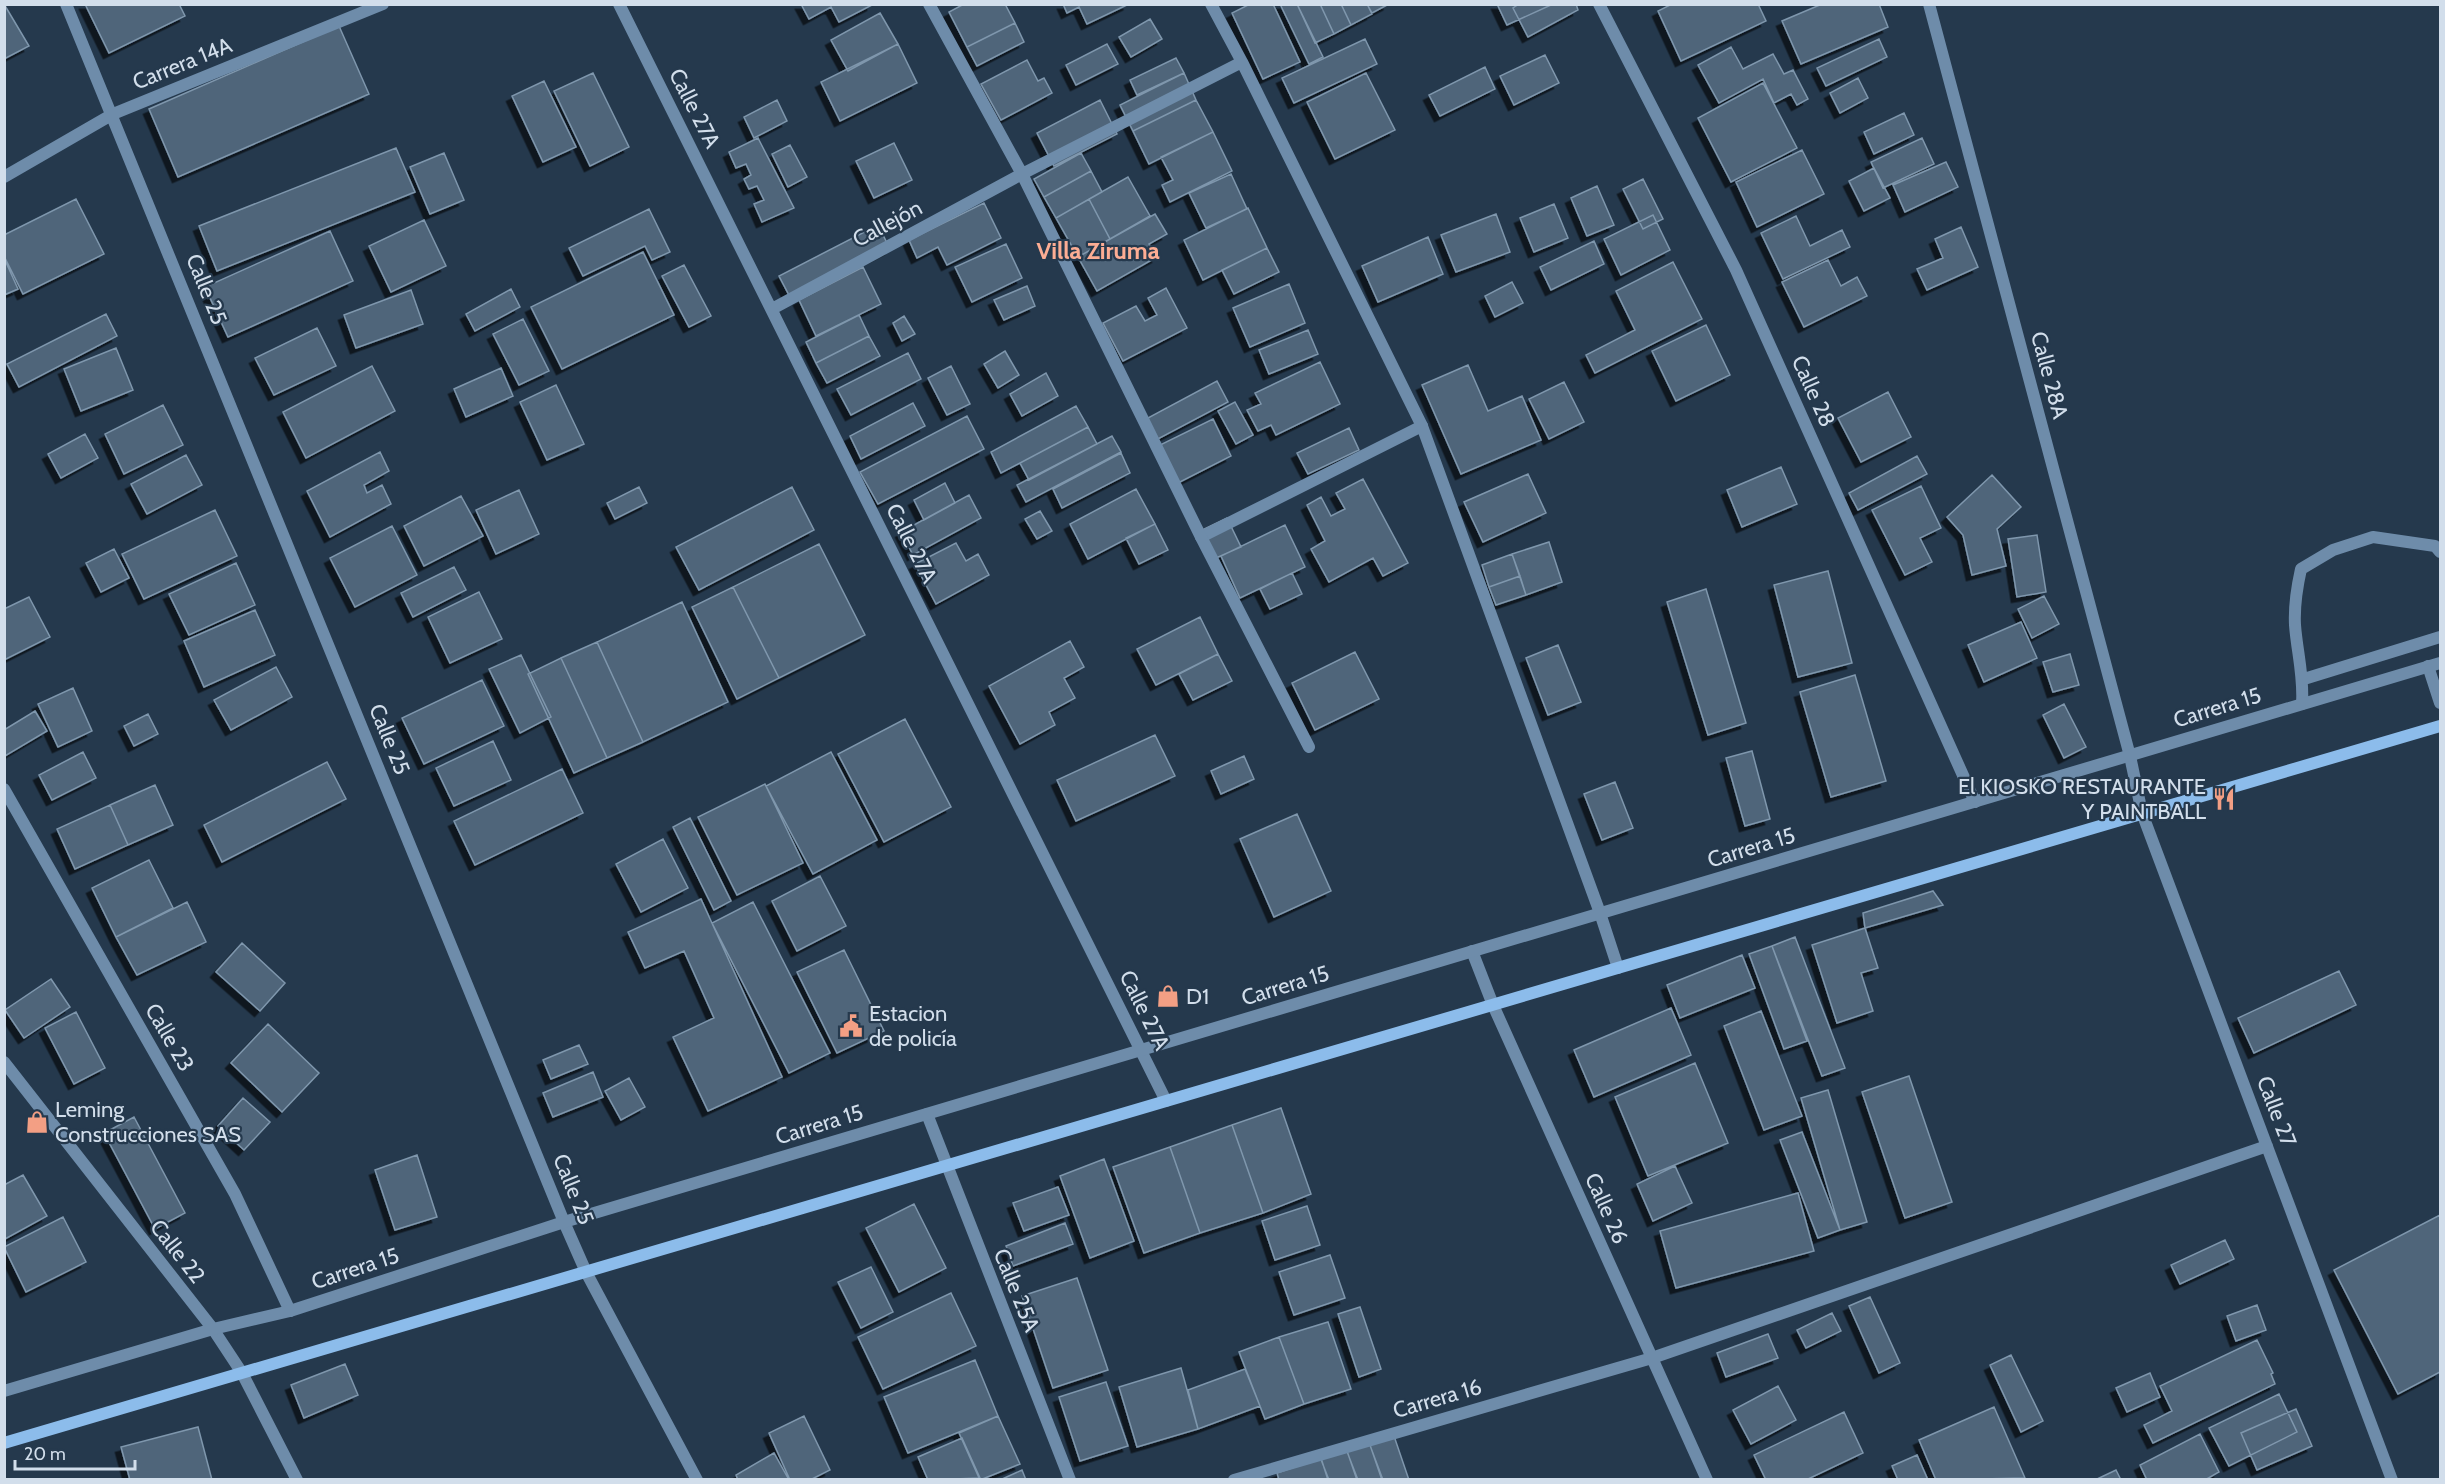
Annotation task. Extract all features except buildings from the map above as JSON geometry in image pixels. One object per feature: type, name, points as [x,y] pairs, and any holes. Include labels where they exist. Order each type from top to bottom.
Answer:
[{"type":"main road","points":[[4,1443],[2440,726]]},
{"type":"street","name":"Calle 25","points":[[66,4],[113,114],[564,1222],[586,1272],[697,1479]]},
{"type":"street","name":"Carrera 14A","points":[[4,177],[113,114],[383,4]]},
{"type":"street","name":"Calle 27A","points":[[619,4],[1166,1101]]},
{"type":"street","points":[[929,4],[1022,174],[1201,537],[1309,747]]},
{"type":"street","points":[[1210,4],[1242,62],[1422,426],[1618,968]]},
{"type":"street","name":"Calle 28","points":[[1599,4],[1736,270],[1975,802]]},
{"type":"street","name":"Calle 28A","points":[[1929,4],[2130,756]]},
{"type":"street","name":"Callejón","points":[[772,309],[1022,174],[1242,62]]},
{"type":"street","points":[[1201,537],[1422,426]]},
{"type":"street","points":[[2302,704],[2304,679],[2295,625],[2296,590],[2301,569],[2333,550],[2373,537],[2434,546],[2440,552]]},
{"type":"street","points":[[2304,679],[2440,637]]},
{"type":"street","name":"Carrera 15","points":[[4,1391],[213,1329],[290,1311],[564,1222],[2440,663]]},
{"type":"street","points":[[2428,666],[2440,703]]},
{"type":"street","name":"Calle 27","points":[[2130,756],[2142,813],[2392,1479]]},
{"type":"street","name":"Calle 23","points":[[4,789],[235,1194],[290,1311]]},
{"type":"street","name":"Calle 26","points":[[1472,951],[1492,1005],[1707,1479]]},
{"type":"street","name":"Calle 22","points":[[4,1062],[213,1329],[242,1373],[297,1479]]},
{"type":"street","name":"Calle 25A","points":[[927,1114],[945,1166],[1070,1479]]},
{"type":"street","name":"Carrera 16","points":[[1234,1479],[1269,1474],[1652,1358],[2267,1146]]},
{"type":"place","name":"El KIOSKO RESTAURANTE Y PAINTBALL","points":[[2224,799]]},
{"type":"place","name":"D1","points":[[1168,996]]},
{"type":"place","name":"Estacion de policía","points":[[851,1026]]},
{"type":"place","name":"Leming Construcciones SAS","points":[[37,1122]]},
{"type":"district","name":"Villa Ziruma","points":[[1098,251]]}]
